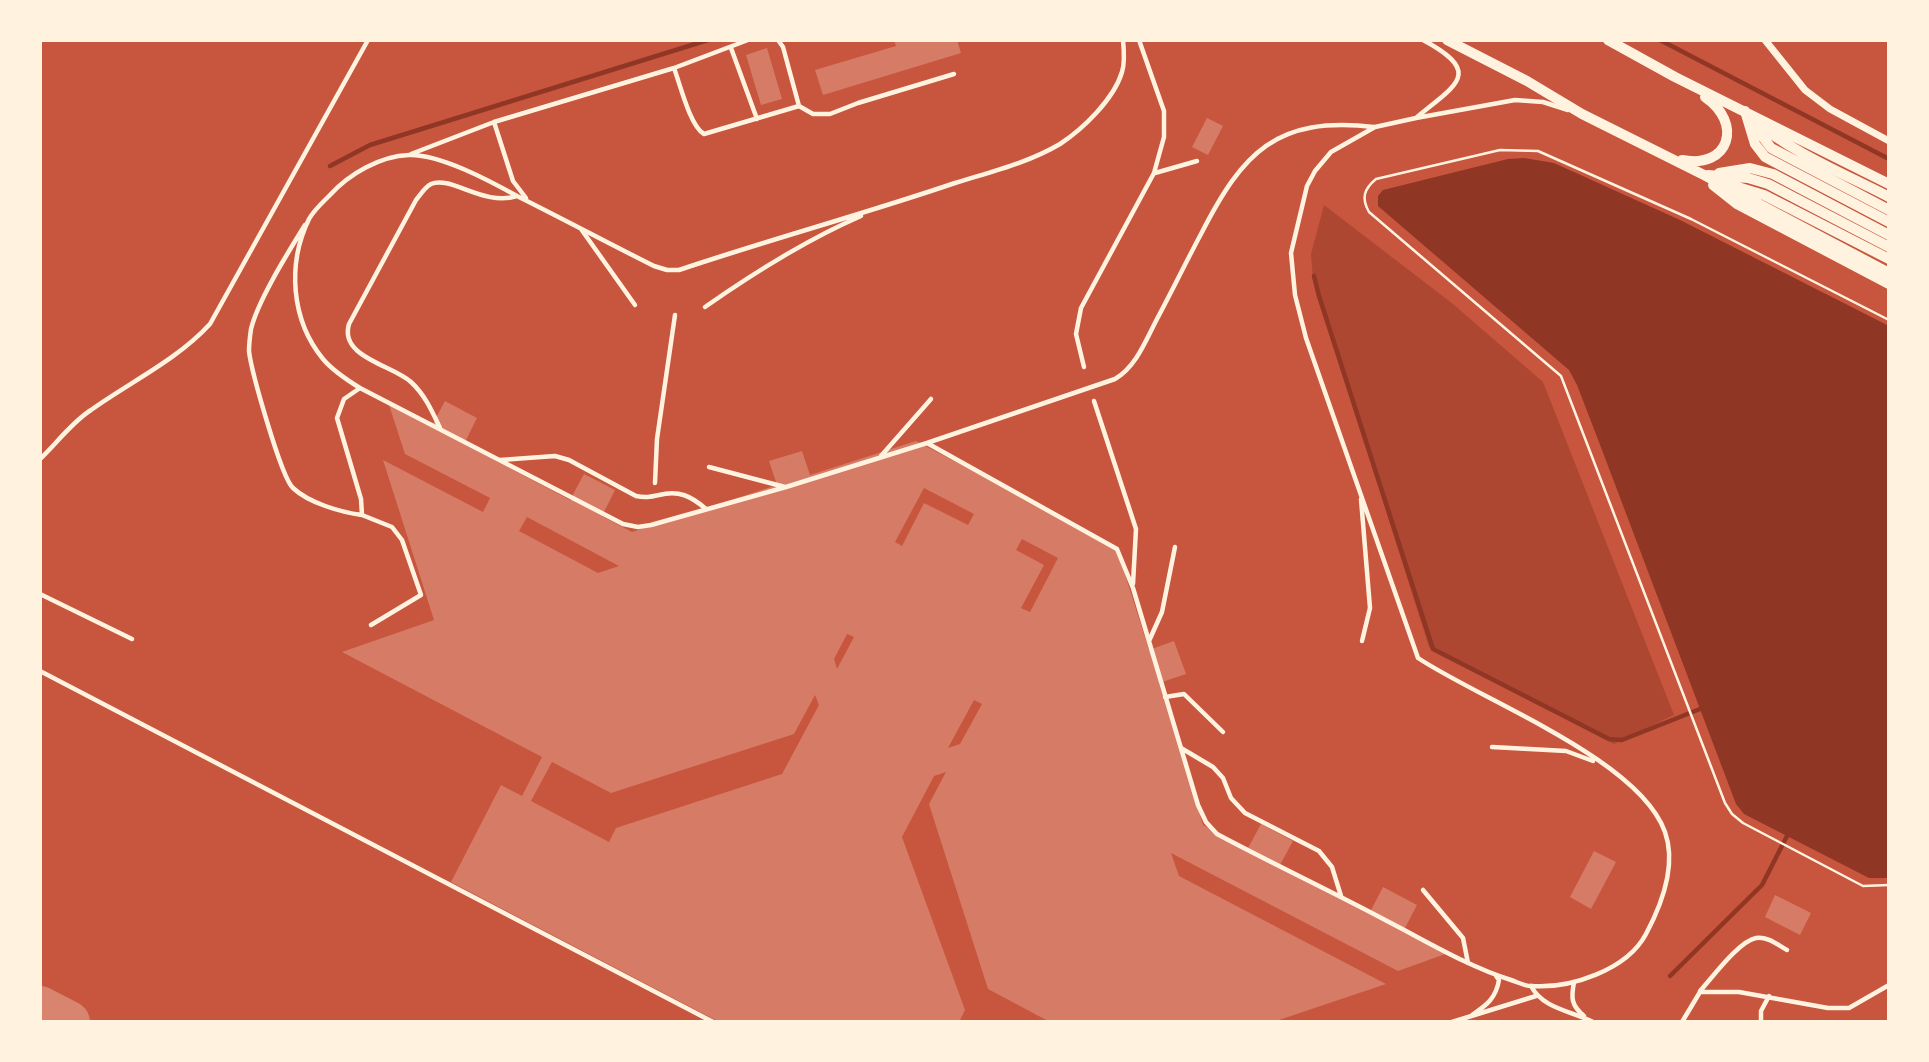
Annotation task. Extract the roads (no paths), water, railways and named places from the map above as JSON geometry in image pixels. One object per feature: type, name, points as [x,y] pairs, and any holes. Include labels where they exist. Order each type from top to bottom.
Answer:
[{"type":"street","points":[[1447,40],[1527,81],[1582,114],[1666,155],[1889,273]]},
{"type":"street","points":[[1608,40],[1675,77],[1889,184]]},
{"type":"street","points":[[1765,40],[1805,90],[1830,109],[1889,141]]},
{"type":"street","points":[[1666,155],[1696,163],[1711,159],[1725,145],[1728,135],[1723,113],[1675,77]]},
{"type":"street","points":[[1745,111],[1768,132],[1889,197]]},
{"type":"street","points":[[1745,111],[1771,148],[1889,210]]},
{"type":"street","points":[[1745,111],[1755,144],[1765,157],[1889,222]]},
{"type":"street","points":[[1704,175],[1750,168],[1773,174],[1889,234]]},
{"type":"street","points":[[1704,175],[1748,178],[1768,184],[1889,247]]},
{"type":"street","points":[[1704,175],[1764,195],[1889,259]]},
{"type":"street","points":[[1704,175],[1737,204],[1889,284]]},
{"type":"lane","points":[[40,459],[87,412],[172,356],[200,335],[209,324],[368,40]]},
{"type":"lane","points":[[371,625],[421,595],[402,540],[392,527],[313,500],[290,486],[249,349],[251,328],[263,301],[310,218],[338,186],[356,172],[494,122],[674,68],[748,40]]},
{"type":"lane","points":[[778,40],[783,47],[799,106],[813,114],[830,114],[954,74]]},
{"type":"lane","points":[[409,155],[438,160],[490,180],[654,266],[679,270],[801,230],[878,209],[1037,156],[1062,143],[1114,90],[1123,71],[1123,40]]},
{"type":"lane","points":[[1084,367],[1076,334],[1080,308],[1154,173],[1164,137],[1164,111],[1139,40]]},
{"type":"lane","points":[[1416,118],[1449,92],[1459,73],[1452,57],[1423,40]]},
{"type":"lane","points":[[731,48],[757,119]]},
{"type":"lane","points":[[674,68],[698,131],[704,134],[799,106]]},
{"type":"lane","points":[[927,443],[1117,548],[1133,588],[1202,813],[1217,834],[1496,975],[1531,986],[1574,982],[1598,975],[1619,964],[1642,941],[1655,917],[1667,884],[1669,858],[1665,832],[1647,802],[1601,763],[1537,722],[1418,658],[1306,338],[1295,295],[1291,253],[1299,212],[1315,171],[1331,152],[1375,127],[1515,100],[1543,102],[1582,114]]},
{"type":"lane","points":[[494,122],[513,181],[528,201]]},
{"type":"lane","points":[[310,218],[297,254],[294,275],[296,297],[312,343],[324,360],[360,388],[623,524],[638,527],[786,488],[1115,379],[1125,373],[1154,325],[1228,183],[1247,160],[1283,136],[1303,129],[1347,124],[1375,127]]},
{"type":"lane","points":[[1154,173],[1197,161]]},
{"type":"lane","points":[[440,429],[426,399],[414,385],[405,377],[359,353],[350,344],[346,332],[416,200],[431,184],[445,182],[492,198],[507,199],[517,196]]},
{"type":"lane","points":[[705,307],[819,235],[878,209]]},
{"type":"lane","points":[[578,226],[635,305]]},
{"type":"lane","points":[[655,483],[657,439],[675,316]]},
{"type":"lane","points":[[360,388],[344,399],[337,418],[361,499],[362,515]]},
{"type":"lane","points":[[879,458],[931,399]]},
{"type":"lane","points":[[1094,401],[1136,529],[1133,588]]},
{"type":"lane","points":[[500,460],[555,457],[569,460],[636,496],[645,498],[670,492],[690,496],[706,510]]},
{"type":"lane","points":[[709,467],[786,488]]},
{"type":"lane","points":[[1361,495],[1370,608],[1362,641]]},
{"type":"lane","points":[[1149,642],[1162,612],[1175,547]]},
{"type":"lane","points":[[40,594],[132,639]]},
{"type":"lane","points":[[40,670],[713,1022]]},
{"type":"lane","points":[[1165,697],[1184,694],[1223,732]]},
{"type":"lane","points":[[1492,747],[1566,751],[1601,763]]},
{"type":"lane","points":[[1180,748],[1213,767],[1223,778],[1231,798],[1245,814],[1319,851],[1332,867],[1342,897]]},
{"type":"lane","points":[[1423,890],[1463,938],[1469,963]]},
{"type":"lane","points":[[1683,1021],[1700,992],[1750,941],[1767,939],[1787,950]]},
{"type":"lane","points":[[1469,1017],[1489,1004],[1497,990],[1499,980],[1496,975]]},
{"type":"lane","points":[[1574,982],[1570,997],[1572,1003],[1590,1021]]},
{"type":"lane","points":[[1700,992],[1739,992],[1828,1008],[1849,1008],[1889,985]]},
{"type":"lane","points":[[1531,986],[1536,996],[1563,1011],[1590,1021]]},
{"type":"lane","points":[[1452,1022],[1536,996]]},
{"type":"lane","points":[[1761,1022],[1761,1011],[1769,996]]},
{"type":"waterway","points":[[330,166],[370,145],[708,40]]},
{"type":"waterway","points":[[1660,40],[1889,159]]},
{"type":"waterway","points":[[1314,276],[1433,649],[1609,739],[1622,740],[1700,709]]},
{"type":"waterway","points":[[1670,976],[1762,885],[1787,836]]}]
